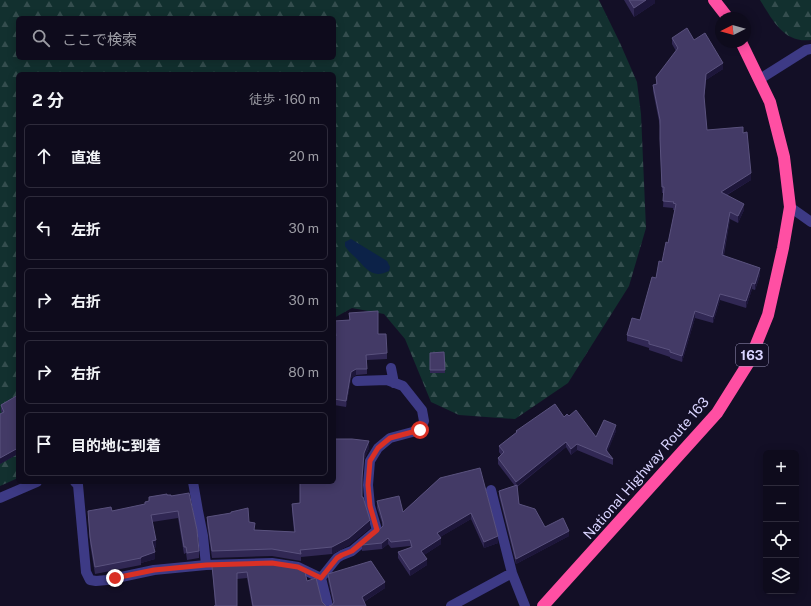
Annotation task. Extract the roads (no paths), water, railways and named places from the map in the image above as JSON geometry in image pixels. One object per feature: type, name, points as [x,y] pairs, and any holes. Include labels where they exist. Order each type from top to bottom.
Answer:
[{"type":"highway","points":[[714,0],[723,12]]},
{"type":"highway","name":"National Highway Route 163","points":[[543,606],[717,413],[749,362],[768,315],[782,256],[790,207],[784,157],[770,102],[744,48]]},
{"type":"street","points":[[760,79],[806,50],[811,49]]},
{"type":"street","points":[[790,207],[811,222]]},
{"type":"street","points":[[391,368],[394,383]]},
{"type":"street","points":[[321,578],[337,558],[352,551],[377,530],[370,506],[368,485],[370,461],[378,448],[390,438],[420,430],[424,421],[422,410],[403,386],[387,380],[357,381]]},
{"type":"street","points":[[0,498],[32,484]]},
{"type":"street","points":[[77,484],[86,572],[90,580],[96,581],[154,570],[206,565],[272,563],[298,567],[321,578]]},
{"type":"street","points":[[193,484],[203,536],[206,565]]},
{"type":"street","points":[[491,490],[512,573],[525,606]]},
{"type":"street","points":[[451,606],[512,573]]},
{"type":"street","points":[[321,578],[328,606]]},
{"type":"water","points":[[351,239],[387,261],[390,267],[389,271],[378,274],[370,272],[345,246],[345,242]]}]
